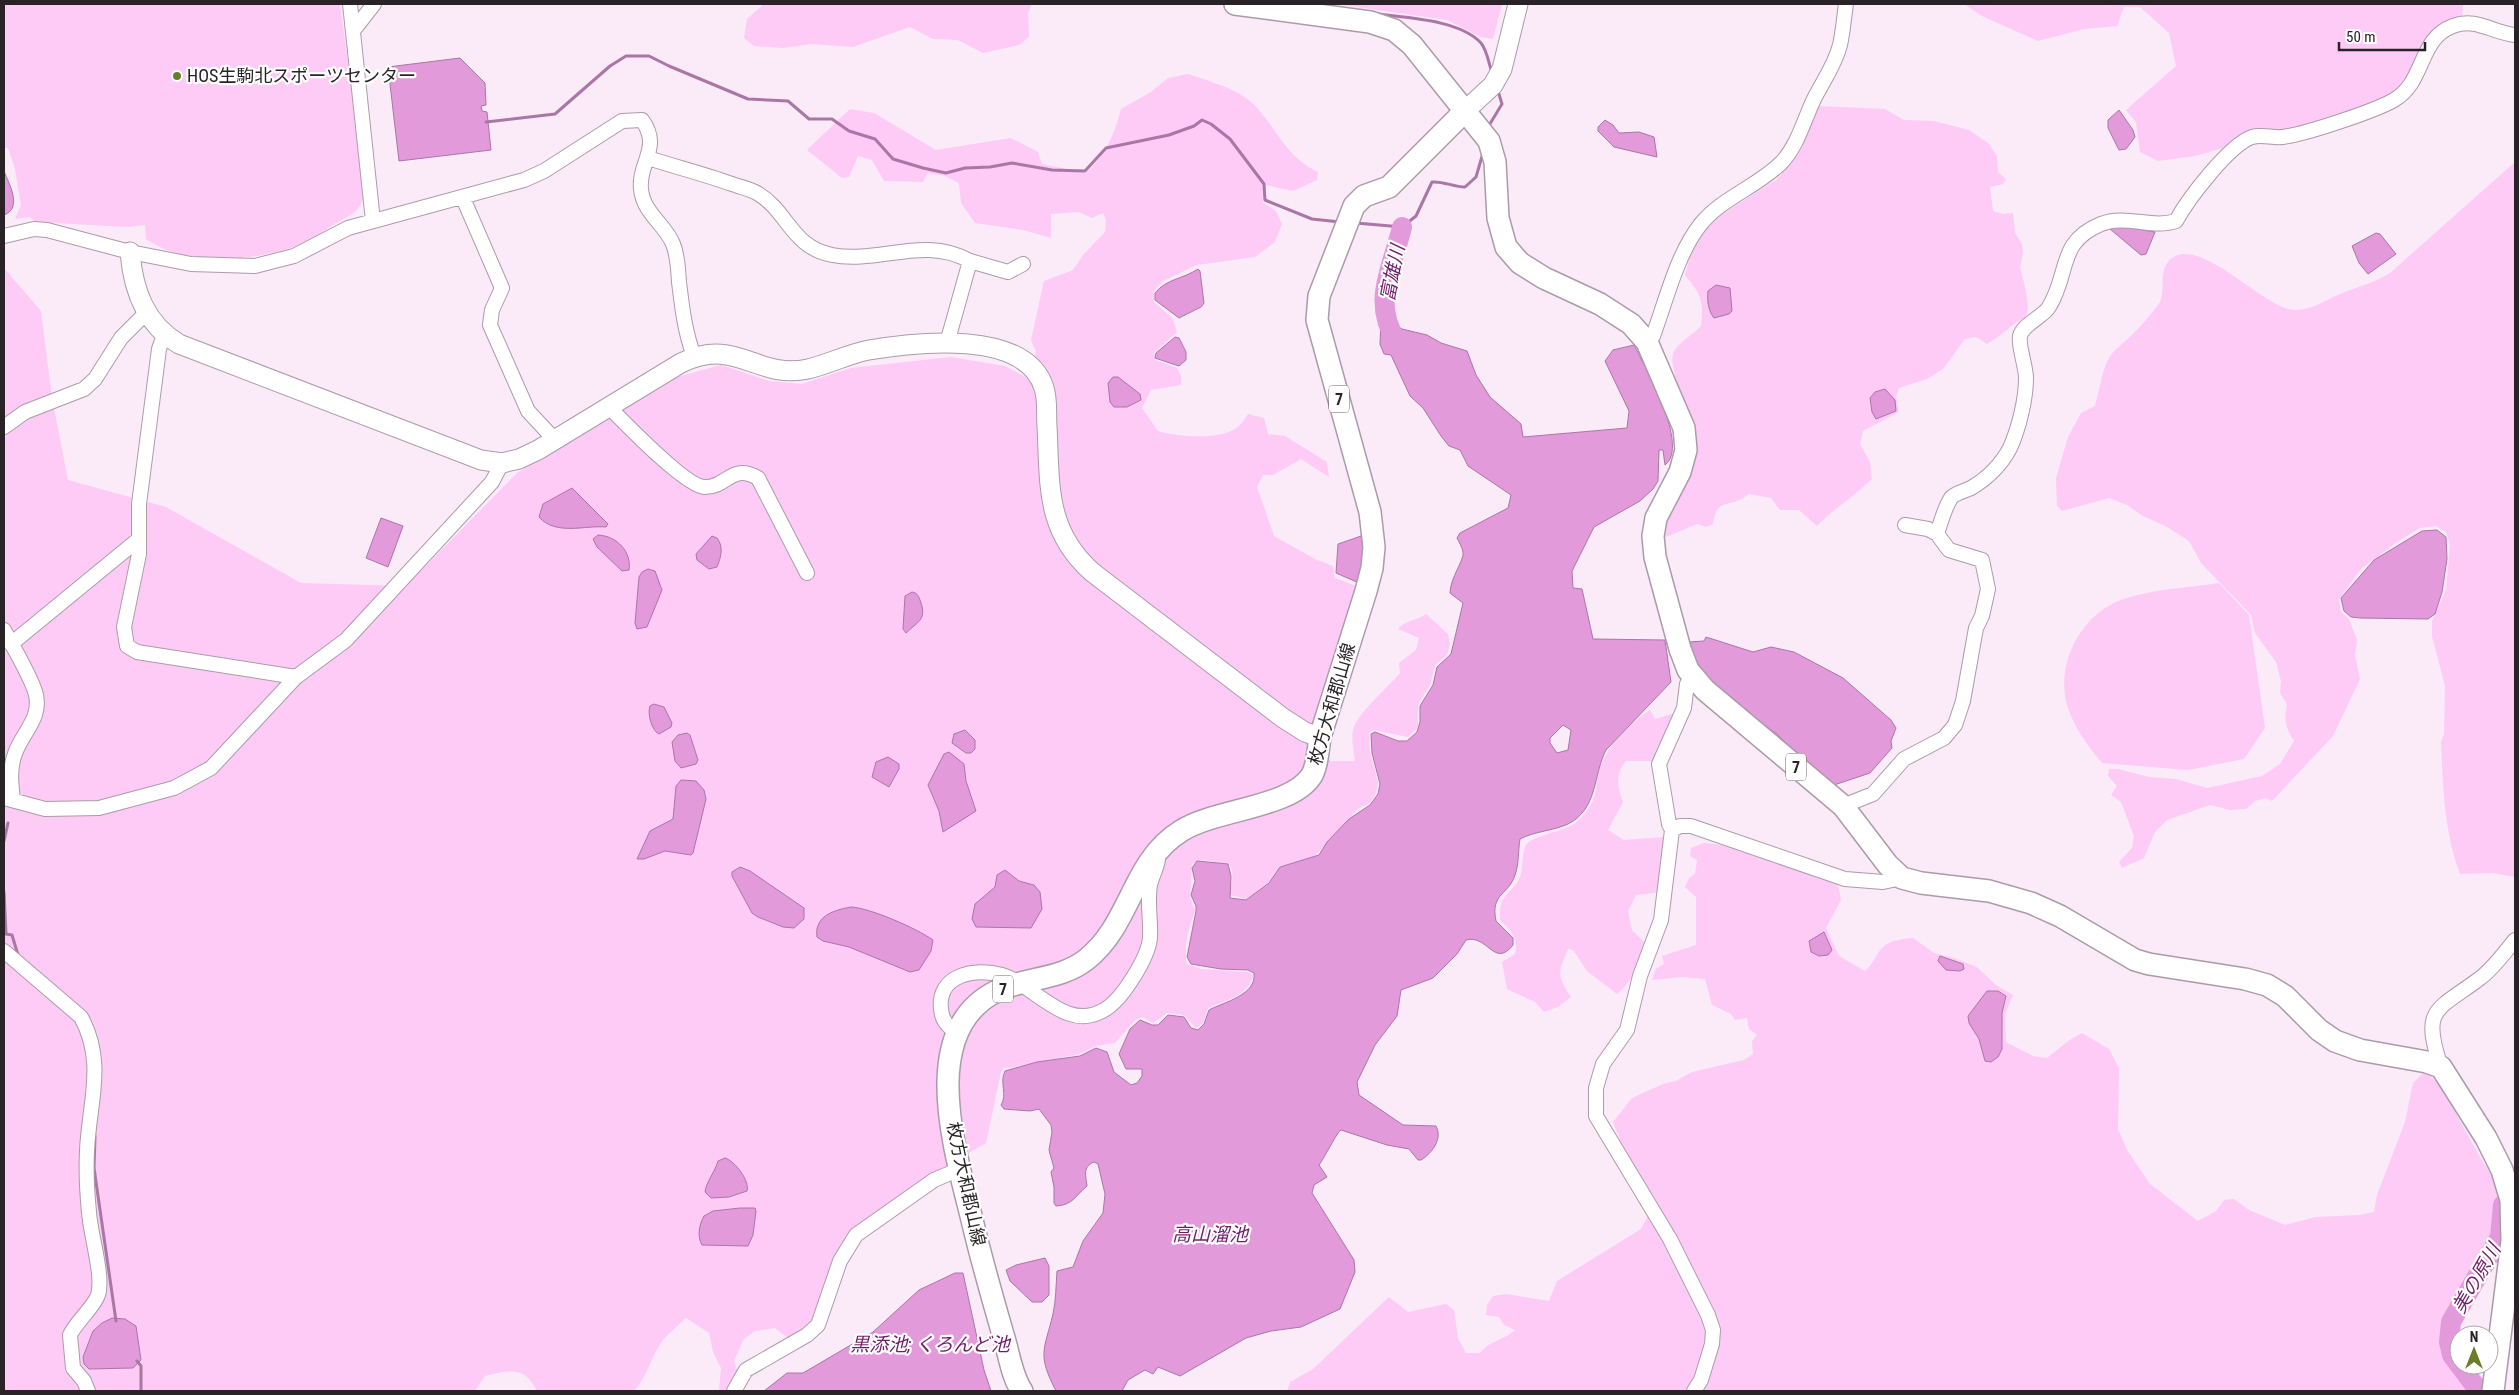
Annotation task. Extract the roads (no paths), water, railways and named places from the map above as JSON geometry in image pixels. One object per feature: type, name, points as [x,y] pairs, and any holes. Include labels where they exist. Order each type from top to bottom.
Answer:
[{"type":"main road","name":"7","points":[[1235,4],[1370,22],[1394,30],[1412,45],[1489,141],[1495,162],[1498,218],[1506,247],[1520,263],[1544,278],[1600,304],[1631,324],[1647,342],[1684,428],[1686,450],[1680,472],[1656,518],[1653,536],[1655,556],[1680,649],[1693,676],[1705,690],[1842,806],[1888,866],[1902,878]]},
{"type":"main road","name":"枚方大和郡山線","points":[[1022,1391],[1008,1354],[960,1169],[951,1116],[948,1076],[949,1059],[956,1033],[960,1024],[982,1001],[998,991],[1058,974],[1081,964],[1094,953],[1120,920],[1136,884],[1157,851],[1182,830],[1207,819],[1279,798],[1300,788],[1312,775],[1317,761],[1320,737],[1366,592],[1372,568],[1374,547],[1370,512],[1317,320],[1319,296],[1354,206],[1364,196],[1389,187],[1465,111]]},
{"type":"main road","points":[[1902,878],[1921,883],[1990,891],[2031,903],[2060,916],[2131,957],[2149,964],[2267,985],[2284,996],[2319,1030],[2335,1041],[2360,1050],[2427,1062],[2441,1067],[2486,1138],[2502,1170],[2511,1200],[2512,1241],[2493,1391]]},
{"type":"street","points":[[350,4],[373,221]]},
{"type":"street","points":[[353,31],[374,4]]},
{"type":"street","points":[[1465,111],[1493,85],[1502,69],[1518,4]]},
{"type":"street","points":[[1647,342],[1653,336],[1689,239],[1701,223],[1714,210],[1748,189],[1781,164],[1789,153],[1833,65],[1840,44],[1846,4]]},
{"type":"street","points":[[1937,534],[1944,510],[1952,496],[1970,488],[1990,474],[2002,463],[2011,445],[2024,399],[2026,378],[2020,336],[2024,330],[2048,309],[2058,290],[2070,249],[2078,238],[2103,224],[2119,221],[2165,224],[2176,221],[2186,202],[2240,144],[2252,137],[2282,137],[2384,106],[2401,96],[2410,86],[2430,43],[2435,35],[2443,30],[2466,23],[2515,35]]},
{"type":"street","points":[[4,236],[34,229],[47,230],[130,252],[191,264],[255,266],[294,256],[348,228],[524,180],[544,171],[622,121],[642,120],[648,128],[650,146],[640,188],[645,205],[673,244],[688,340],[694,356]]},
{"type":"street","points":[[648,158],[756,193],[777,211],[798,237],[813,250],[832,255],[852,256],[920,248],[941,250],[1008,272],[1024,264]]},
{"type":"street","points":[[463,198],[502,288],[492,310],[490,324],[528,411],[554,439]]},
{"type":"street","points":[[130,252],[134,286],[146,313],[164,335],[211,357],[408,434],[480,460],[502,463],[519,459],[694,356],[711,352],[732,355],[771,370],[789,372],[808,369],[852,353],[946,343],[977,344],[1022,358],[1034,368],[1045,389],[1050,501],[1061,536],[1080,562],[1283,718],[1305,732],[1320,737]]},
{"type":"street","points":[[946,343],[970,260]]},
{"type":"street","points":[[4,427],[25,412],[84,389],[95,379],[121,338],[146,313]]},
{"type":"street","points":[[164,335],[158,349],[140,494],[139,554],[124,627],[127,646],[138,652],[296,677]]},
{"type":"street","points":[[608,406],[644,442],[696,486],[714,486],[736,473],[748,473],[758,478],[808,573]]},
{"type":"street","points":[[4,630],[36,694],[37,713],[16,749],[12,763],[9,799],[45,809],[99,808],[174,788],[211,768],[296,677],[346,640],[492,482],[502,463]]},
{"type":"street","points":[[1842,806],[1873,794],[1904,759],[1944,738],[1955,725],[1961,709],[1976,628],[1982,616],[1988,589],[1982,560],[1949,550],[1937,534],[1928,529],[1905,525]]},
{"type":"street","points":[[11,644],[139,539]]},
{"type":"street","points":[[1693,676],[1686,684],[1684,708],[1659,764],[1669,824],[1672,830],[1662,920],[1640,976],[1627,1030],[1603,1064],[1596,1088],[1596,1116],[1670,1239],[1708,1315],[1713,1330],[1712,1344],[1701,1380],[1694,1391]]},
{"type":"street","points":[[1672,830],[1680,826],[1691,826],[1845,879],[1884,882],[1902,878]]},
{"type":"street","points":[[956,1033],[944,1022],[940,1007],[943,988],[953,978],[970,974],[988,973],[1002,975],[1058,1010],[1076,1015],[1091,1017],[1106,1010],[1127,986],[1145,957],[1150,940],[1150,891],[1156,870],[1157,851]]},
{"type":"street","points":[[2441,1067],[2432,1041],[2432,1020],[2445,1001],[2480,978],[2515,940]]},
{"type":"street","points":[[4,951],[81,1017],[89,1031],[94,1056],[96,1087],[87,1151],[89,1213],[98,1295],[70,1335],[73,1368],[84,1381],[88,1391]]},
{"type":"street","points":[[734,1391],[746,1370],[807,1335],[818,1325],[840,1261],[856,1235],[934,1180],[960,1169]]},
{"type":"water","points":[[460,58],[485,83],[486,105],[481,106],[482,111],[487,112],[491,150],[399,161],[388,67]]},
{"type":"water","points":[[2119,110],[2133,130],[2135,137],[2126,149],[2119,150],[2108,128],[2108,120]]},
{"type":"water","points":[[1605,120],[1613,125],[1619,133],[1639,132],[1654,137],[1657,157],[1614,147],[1598,131],[1598,127]]},
{"type":"water","points":[[4,171],[14,201],[10,212],[4,215]]},
{"type":"water","points":[[2120,226],[2155,232],[2146,254],[2141,255],[2110,229]]},
{"type":"water","points":[[2376,233],[2380,234],[2396,254],[2368,274],[2359,263],[2352,246]]},
{"type":"water","points":[[1198,269],[1200,271],[1204,303],[1201,307],[1179,318],[1155,300],[1155,293],[1159,288]]},
{"type":"water","points":[[1716,285],[1730,288],[1732,311],[1729,314],[1714,318],[1709,309],[1708,291]]},
{"type":"water","name":"高山溜池","points":[[1391,317],[1394,324],[1402,329],[1427,335],[1441,343],[1467,351],[1476,375],[1490,397],[1521,424],[1523,437],[1627,428],[1629,411],[1605,361],[1613,350],[1634,345],[1663,406],[1672,441],[1671,455],[1665,465],[1663,450],[1659,450],[1658,481],[1653,489],[1640,501],[1594,527],[1572,571],[1573,588],[1582,589],[1593,639],[1665,640],[1671,682],[1606,750],[1590,801],[1578,818],[1568,824],[1520,839],[1515,875],[1509,887],[1498,899],[1495,912],[1496,921],[1513,938],[1513,945],[1501,954],[1474,939],[1466,940],[1457,954],[1433,978],[1401,990],[1397,1016],[1375,1045],[1357,1082],[1359,1095],[1403,1125],[1436,1126],[1438,1136],[1432,1150],[1421,1160],[1418,1160],[1409,1149],[1387,1145],[1341,1130],[1319,1165],[1327,1177],[1314,1185],[1312,1193],[1354,1260],[1355,1272],[1340,1309],[1301,1327],[1271,1331],[1246,1338],[1180,1376],[1158,1367],[1153,1374],[1145,1370],[1128,1380],[1122,1391],[1056,1391],[1046,1369],[1044,1352],[1054,1309],[1057,1271],[1073,1267],[1083,1241],[1103,1213],[1105,1194],[1098,1164],[1094,1162],[1086,1169],[1087,1186],[1070,1202],[1056,1206],[1054,1203],[1054,1187],[1051,1172],[1054,1168],[1049,1150],[1052,1132],[1051,1125],[1039,1109],[1030,1111],[1004,1109],[1001,1105],[1004,1097],[1003,1075],[1005,1071],[1037,1062],[1080,1056],[1096,1048],[1107,1052],[1114,1072],[1131,1085],[1137,1083],[1142,1076],[1142,1069],[1126,1069],[1119,1054],[1130,1029],[1140,1020],[1152,1025],[1158,1025],[1168,1015],[1184,1017],[1191,1028],[1198,1030],[1204,1024],[1209,1010],[1238,997],[1250,987],[1254,981],[1254,973],[1248,970],[1221,969],[1191,964],[1187,957],[1196,911],[1191,895],[1195,881],[1192,868],[1197,861],[1228,864],[1231,876],[1230,898],[1246,900],[1269,883],[1280,867],[1319,855],[1327,842],[1349,819],[1370,805],[1378,794],[1380,784],[1372,753],[1371,734],[1375,732],[1398,741],[1407,741],[1417,732],[1420,722],[1420,706],[1433,685],[1437,667],[1451,654],[1463,603],[1450,593],[1452,581],[1463,555],[1457,538],[1460,533],[1508,508],[1511,495],[1468,466],[1460,450],[1449,446],[1423,408],[1410,396],[1391,355],[1384,354],[1380,344],[1381,321]],"holes":[[[1563,725],[1571,730],[1568,750],[1557,753],[1550,743],[1550,738]]]},
{"type":"water","points":[[1175,337],[1179,338],[1186,352],[1186,360],[1179,366],[1155,358],[1156,353]]},
{"type":"water","points":[[1113,377],[1118,377],[1140,394],[1141,400],[1127,407],[1114,407],[1110,402],[1108,383]]},
{"type":"water","points":[[1885,389],[1895,400],[1896,411],[1876,419],[1872,412],[1870,398],[1875,392]]},
{"type":"water","points":[[572,488],[608,524],[606,527],[562,528],[546,523],[539,517],[543,504]]},
{"type":"water","points":[[381,518],[403,526],[388,567],[366,558]]},
{"type":"water","points":[[2437,530],[2446,537],[2447,559],[2442,592],[2435,614],[2428,619],[2360,618],[2351,617],[2344,611],[2341,598],[2374,560],[2422,531]]},
{"type":"water","points":[[598,535],[611,538],[622,546],[628,557],[629,570],[622,571],[597,547],[593,539]]},
{"type":"water","points":[[1364,535],[1365,551],[1359,583],[1336,573],[1338,544]]},
{"type":"water","points":[[712,536],[719,541],[721,552],[717,567],[709,569],[697,560],[696,554]]},
{"type":"water","points":[[648,569],[655,571],[662,590],[647,627],[637,629],[635,623],[639,577],[642,572]]},
{"type":"water","points":[[912,592],[919,598],[923,611],[921,619],[906,633],[903,629],[905,596]]},
{"type":"water","points":[[1706,637],[1753,652],[1771,647],[1794,652],[1843,678],[1891,720],[1896,728],[1891,741],[1892,748],[1870,773],[1834,785],[1797,755],[1777,734],[1751,716],[1705,678],[1695,661],[1689,642],[1704,641]]},
{"type":"water","points":[[654,704],[664,707],[672,723],[671,727],[659,734],[652,726],[650,718],[649,709]]},
{"type":"water","points":[[965,730],[975,740],[975,749],[971,753],[966,753],[952,743],[954,734]]},
{"type":"water","points":[[687,733],[690,735],[698,760],[696,764],[681,768],[675,761],[672,742],[678,735]]},
{"type":"water","points":[[949,752],[964,764],[966,781],[976,811],[943,832],[939,811],[928,785],[944,754]]},
{"type":"water","points":[[888,757],[899,764],[899,769],[889,787],[872,777],[876,762]]},
{"type":"water","points":[[681,780],[696,781],[704,790],[706,799],[693,853],[691,855],[665,851],[644,859],[637,859],[650,831],[673,819],[676,786]]},
{"type":"water","points":[[740,867],[750,871],[804,908],[804,919],[794,928],[783,927],[752,913],[732,876],[732,872]]},
{"type":"water","points":[[1005,870],[1019,881],[1034,885],[1040,892],[1042,909],[1031,928],[976,927],[972,919],[975,904],[995,887],[997,875]]},
{"type":"water","points":[[851,907],[893,919],[933,940],[931,951],[919,970],[910,972],[849,947],[823,941],[817,937],[819,924],[826,915]]},
{"type":"water","points":[[1824,932],[1832,950],[1828,955],[1819,956],[1811,952],[1809,941]]},
{"type":"water","points":[[1940,956],[1963,964],[1964,969],[1960,971],[1946,970],[1938,961]]},
{"type":"water","points":[[1987,991],[1998,991],[2006,996],[2002,1013],[2002,1049],[1998,1057],[1991,1062],[1985,1061],[1979,1039],[1969,1023],[1968,1016]]},
{"type":"water","points":[[725,1158],[733,1163],[741,1172],[746,1182],[747,1191],[729,1197],[711,1198],[705,1192],[707,1184],[718,1161]]},
{"type":"water","points":[[755,1208],[756,1211],[753,1235],[748,1246],[702,1245],[699,1230],[704,1216],[713,1211]]},
{"type":"water","points":[[1045,1258],[1049,1266],[1049,1295],[1042,1302],[1032,1302],[1010,1281],[1006,1270],[1016,1265]]},
{"type":"water","name":"黒添池; くろんど池","points":[[955,1273],[963,1273],[984,1370],[991,1391],[764,1391],[787,1373],[803,1373],[873,1332],[919,1290]]},
{"type":"water","points":[[112,1318],[125,1319],[136,1326],[141,1360],[133,1368],[89,1369],[84,1364],[83,1357],[93,1331],[102,1323]]},
{"type":"waterway","points":[[1378,14],[1433,21],[1460,29],[1472,35],[1483,46],[1492,73]]},
{"type":"waterway","points":[[486,122],[555,114],[610,66],[626,56],[649,56],[748,99],[788,101],[809,119],[832,119],[849,131],[875,139],[893,159],[946,173],[965,168],[990,167],[1012,163],[1052,170],[1085,171],[1106,148],[1169,135],[1194,126],[1202,120],[1211,124],[1230,139],[1264,184],[1265,200],[1312,219],[1340,222]]},
{"type":"waterway","points":[[1488,127],[1502,104],[1498,91]]},
{"type":"waterway","points":[[1356,223],[1402,227],[1416,216],[1432,182],[1465,187],[1476,177],[1483,153]]},
{"type":"waterway","name":"富雄川","points":[[1397,342],[1389,327],[1385,313],[1385,299],[1389,271],[1402,227]]},
{"type":"waterway","points":[[4,841],[8,823]]},
{"type":"waterway","points":[[4,892],[6,934],[12,935],[18,955]]},
{"type":"waterway","points":[[95,1136],[94,1168],[116,1321]]},
{"type":"waterway","name":"美の原川","points":[[2479,1391],[2452,1355],[2449,1342],[2451,1322],[2500,1237],[2503,1205]]},
{"type":"waterway","points":[[137,1361],[141,1366],[141,1391]]},
{"type":"place","name":"HOS生駒北スポーツセンター","points":[[177,76]]}]
